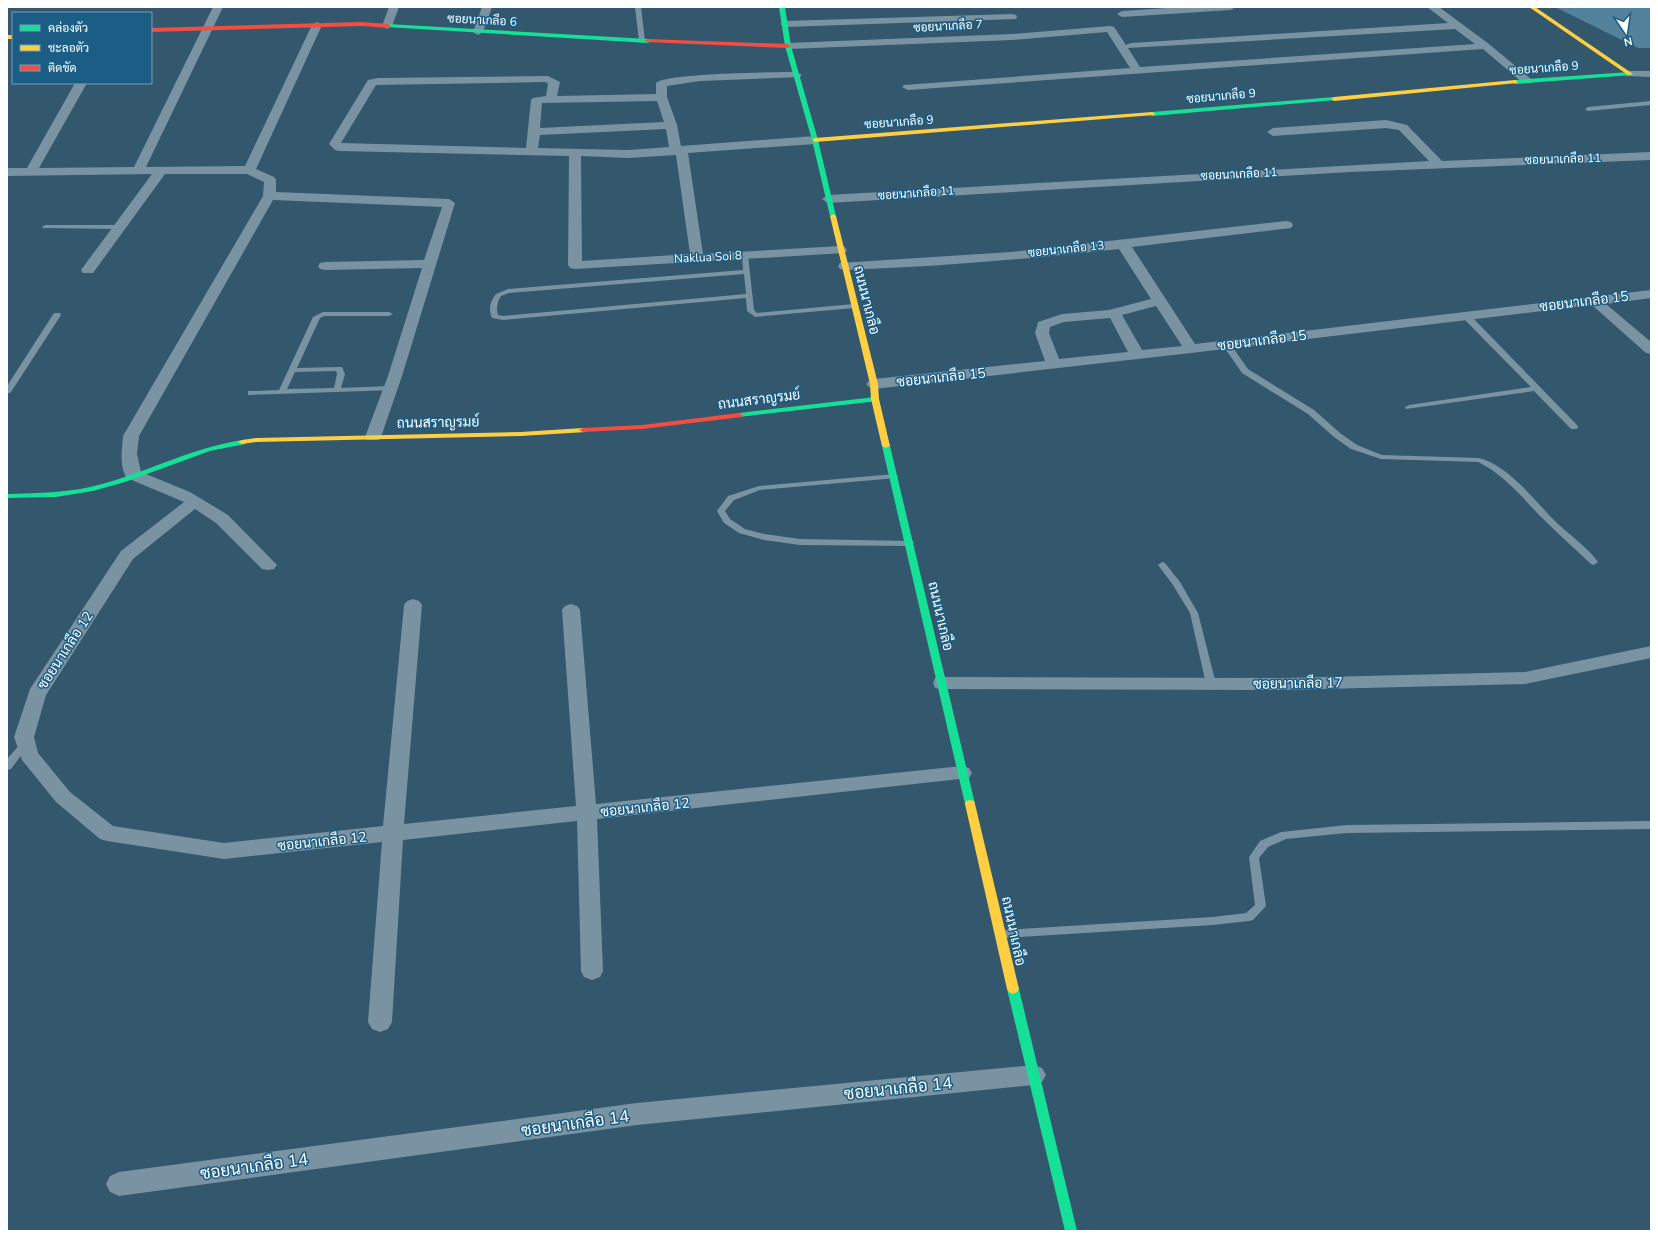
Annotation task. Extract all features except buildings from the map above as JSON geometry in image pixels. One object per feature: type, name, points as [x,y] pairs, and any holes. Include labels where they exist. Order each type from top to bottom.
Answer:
[{"type":"street","points":[[138,171],[210,27],[218,7]]},
{"type":"street","points":[[387,26],[394,7]]},
{"type":"street","points":[[478,32],[487,7]]},
{"type":"street","name":"ถนนนาเกลือ","points":[[782,7],[788,46],[814,140],[874,384],[875,399],[1071,1231]]},
{"type":"street","points":[[1122,14],[1231,7]]},
{"type":"street","points":[[1432,7],[1485,46],[1527,81]]},
{"type":"street","points":[[1532,7],[1630,74],[1651,74]]},
{"type":"street","points":[[785,24],[1010,12],[1028,35]]},
{"type":"street","name":"ซอยนาเกลือ 6","points":[[152,30],[210,27],[362,24],[642,41],[788,46]]},
{"type":"street","points":[[250,170],[317,25]]},
{"type":"street","points":[[1130,46],[1458,26]]},
{"type":"street","name":"ซอยนาเกลือ 7","points":[[788,46],[1028,35],[1110,29],[1137,71]]},
{"type":"street","points":[[908,87],[1485,46]]},
{"type":"street","name":"ซอยนาเกลือ 9","points":[[814,140],[1320,100],[1527,81],[1630,74]]},
{"type":"street","points":[[697,258],[679,151],[672,125],[661,97],[662,83],[700,78],[796,75]]},
{"type":"street","points":[[550,100],[554,89],[554,82],[548,79],[372,82],[335,144],[339,147],[532,153],[628,154],[814,140]]},
{"type":"street","points":[[31,172],[79,84]]},
{"type":"street","points":[[532,153],[537,100],[661,97]]},
{"type":"street","points":[[1273,132],[1397,124],[1403,127],[1438,164]]},
{"type":"street","points":[[533,132],[672,125]]},
{"type":"street","name":"Naklua Soi 8","points":[[575,154],[575,265],[840,250]]},
{"type":"street","name":"ซอยนาเกลือ 11","points":[[828,199],[1094,182],[1438,164],[1651,156]]},
{"type":"street","points":[[7,172],[250,170],[270,180],[269,196],[131,436],[129,454],[133,475],[184,495],[222,519],[268,565]]},
{"type":"street","points":[[88,270],[161,171]]},
{"type":"street","points":[[269,196],[449,203],[391,388],[373,437]]},
{"type":"street","name":"ซอยนาเกลือ 13","points":[[845,266],[908,265],[1286,225]]},
{"type":"street","points":[[1123,243],[1191,349]]},
{"type":"street","points":[[325,266],[430,264]]},
{"type":"street","name":"ซอยนาเกลือ 15","points":[[874,384],[1191,349],[1465,315],[1651,294]]},
{"type":"street","points":[[1594,300],[1651,350]]},
{"type":"street","points":[[1054,364],[1042,333],[1043,325],[1062,318],[1114,313],[1159,301]]},
{"type":"street","points":[[1114,313],[1137,355]]},
{"type":"street","name":"ถนนสราญรมย์","points":[[7,496],[44,496],[103,486],[208,448],[234,442],[521,434],[642,427],[875,399]]},
{"type":"street","name":"ซอยนาเกลือ 12","points":[[194,502],[127,555],[37,694],[24,737],[29,755],[63,797],[107,833],[224,851],[587,814],[962,773]]},
{"type":"street","points":[[380,1022],[394,833],[414,605]]},
{"type":"street","points":[[571,610],[587,814],[588,889],[592,971]]},
{"type":"street","name":"ซอยนาเกลือ 17","points":[[942,683],[1283,684],[1525,678],[1651,652]]},
{"type":"street","name":"ซอยนาเกลือ 14","points":[[119,1184],[637,1114],[1034,1075]]},
{"type":"lane","points":[[638,7],[642,41]]},
{"type":"lane","points":[[1588,109],[1651,103]]},
{"type":"lane","points":[[45,227],[120,227]]},
{"type":"lane","points":[[745,255],[751,310],[755,315],[854,306]]},
{"type":"lane","points":[[746,272],[508,291],[498,295],[493,303],[493,311],[495,316],[503,318],[749,296]]},
{"type":"lane","points":[[282,392],[317,317],[320,315],[389,314]]},
{"type":"lane","points":[[7,392],[57,315]]},
{"type":"lane","points":[[1465,315],[1574,427]]},
{"type":"lane","points":[[1226,344],[1245,371],[1311,412],[1337,435],[1354,446],[1381,457],[1479,460],[1491,464],[1594,562]]},
{"type":"lane","points":[[292,370],[339,369],[341,374],[337,390]]},
{"type":"lane","points":[[251,393],[391,388]]},
{"type":"lane","points":[[1409,407],[1537,388]]},
{"type":"lane","points":[[894,476],[759,488],[731,498],[721,511],[727,521],[742,531],[764,537],[800,542],[910,543]]},
{"type":"lane","points":[[1162,565],[1177,584],[1194,613],[1211,684]]},
{"type":"lane","points":[[7,766],[26,743]]},
{"type":"lane","points":[[1002,934],[1213,921],[1249,916],[1261,906],[1254,857],[1264,844],[1285,835],[1347,829],[1651,825]]},
{"type":"water","points":[[1555,7],[1651,7],[1651,48],[1638,48]]},
{"type":"traffic: fast","points":[[782,7],[788,46],[815,140],[833,216]]},
{"type":"traffic: fast","points":[[388,26],[648,41]]},
{"type":"traffic: fast","points":[[1515,82],[1630,74]]},
{"type":"traffic: fast","points":[[1152,114],[1334,99]]},
{"type":"traffic: fast","points":[[739,415],[875,399]]},
{"type":"traffic: fast","points":[[7,496],[32,496],[93,489],[207,449],[242,442]]},
{"type":"traffic: fast","points":[[886,446],[970,804]]},
{"type":"traffic: fast","points":[[1013,989],[1071,1231]]},
{"type":"traffic: slow","points":[[1532,7],[1630,74]]},
{"type":"traffic: slow","points":[[7,37],[12,37]]},
{"type":"traffic: slow","points":[[1334,99],[1515,82]]},
{"type":"traffic: slow","points":[[815,140],[1152,114]]},
{"type":"traffic: slow","points":[[833,216],[874,384],[875,399],[886,446]]},
{"type":"traffic: slow","points":[[242,442],[256,440],[521,434],[583,430]]},
{"type":"traffic: slow","points":[[970,804],[1013,989]]},
{"type":"traffic: jam","points":[[152,30],[362,24],[388,26]]},
{"type":"traffic: jam","points":[[648,41],[788,46]]},
{"type":"traffic: jam","points":[[583,430],[642,427],[739,415]]}]
